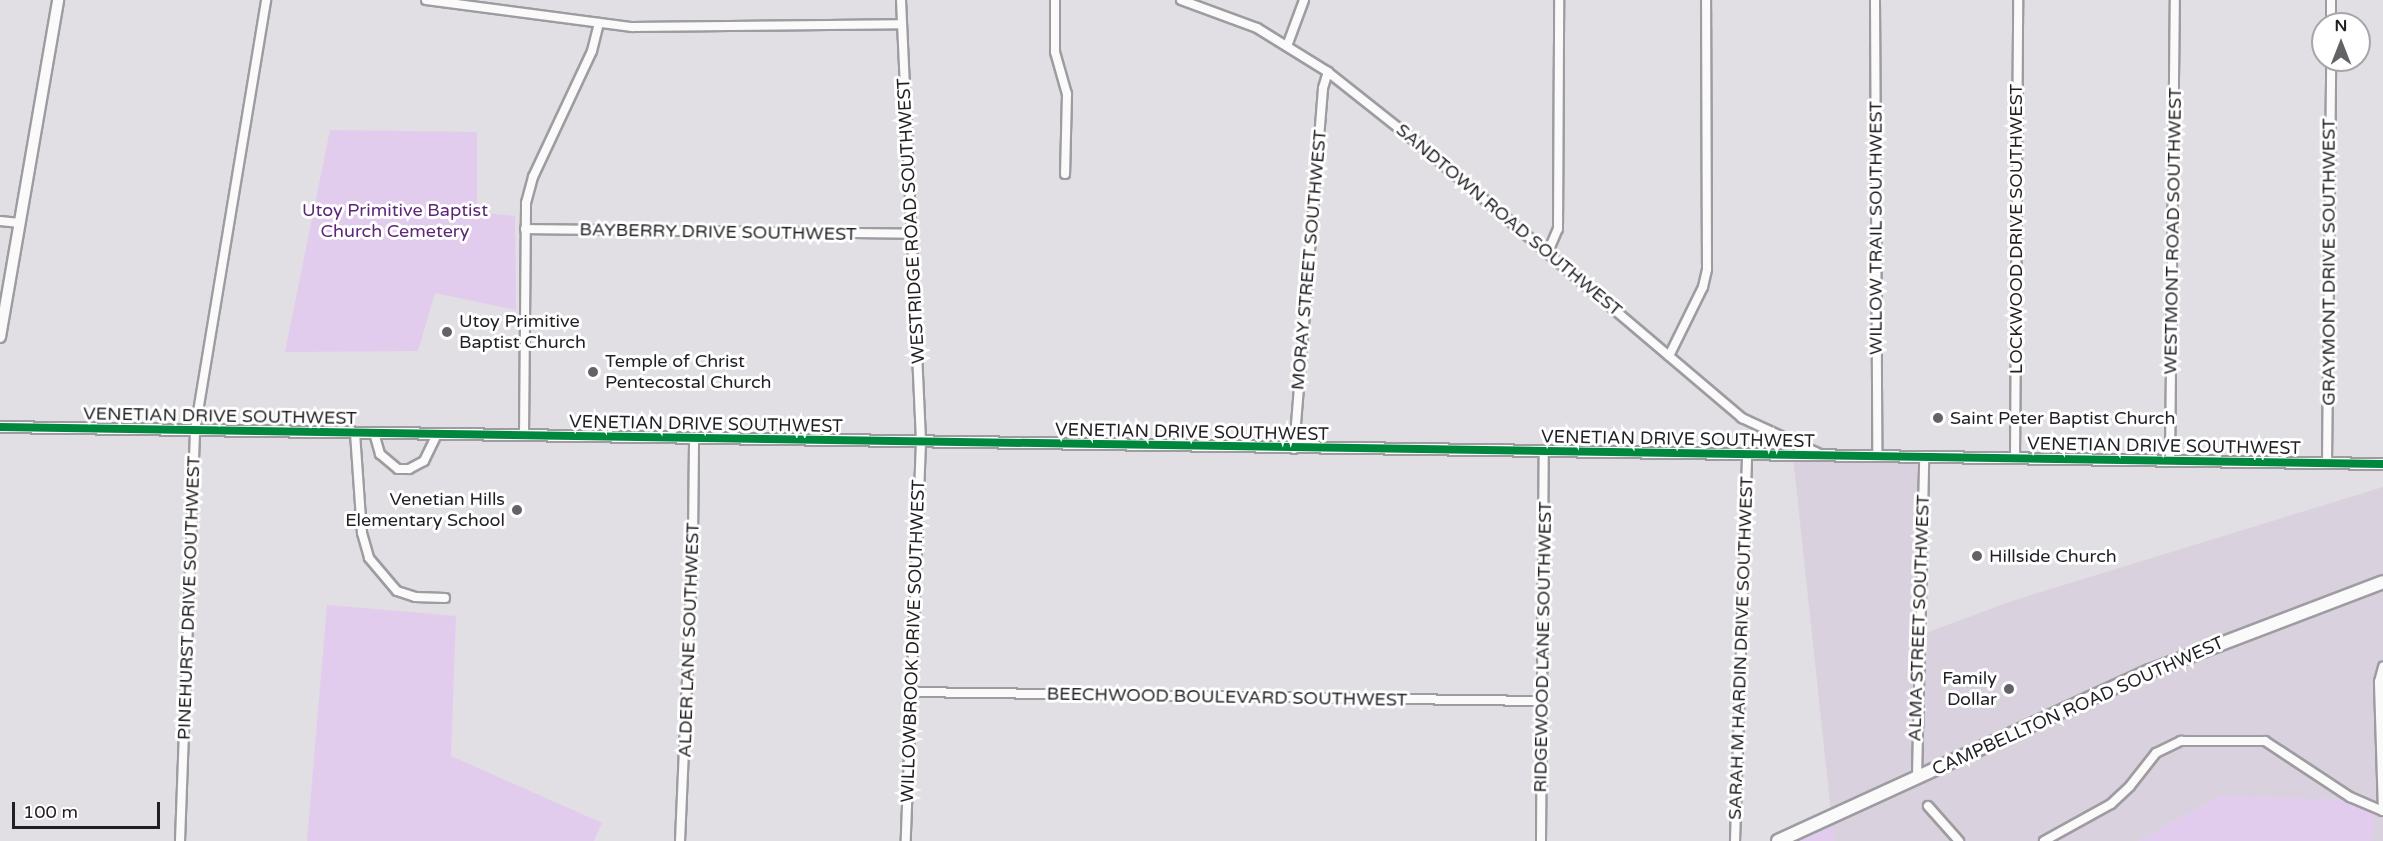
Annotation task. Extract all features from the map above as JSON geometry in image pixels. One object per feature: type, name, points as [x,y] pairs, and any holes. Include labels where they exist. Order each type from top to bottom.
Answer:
[{"type":"main road","name":"CAMPBELLTON ROAD SOUTHWEST","points":[[1778,841],[2171,662],[2383,582]]},
{"type":"street","points":[[0,337],[58,0]]},
{"type":"street","name":"PINEHURST DRIVE SOUTHWEST","points":[[180,841],[195,430],[266,0]]},
{"type":"street","points":[[426,0],[632,27],[901,24]]},
{"type":"street","name":"WESTRIDGE ROAD SOUTHWEST","points":[[901,0],[921,442]]},
{"type":"street","points":[[1055,0],[1054,45],[1067,94],[1065,174]]},
{"type":"street","name":"SANDTOWN ROAD SOUTHWEST","points":[[1181,0],[1231,16],[1287,46],[1328,72],[1548,252],[1742,418],[1826,456]]},
{"type":"street","points":[[1287,46],[1304,0]]},
{"type":"street","points":[[1548,252],[1558,229],[1559,0]]},
{"type":"street","points":[[1669,356],[1703,287],[1707,269],[1706,0]]},
{"type":"street","name":"WILLOW TRAIL SOUTHWEST","points":[[1875,0],[1877,457]]},
{"type":"street","name":"LOCKWOOD DRIVE SOUTHWEST","points":[[2015,459],[2018,0]]},
{"type":"street","name":"WESTMONT ROAD SOUTHWEST","points":[[2170,461],[2175,0]]},
{"type":"street","points":[[524,436],[525,229],[533,177],[592,51],[599,23]]},
{"type":"street","name":"MORAY STREET SOUTHWEST","points":[[1294,449],[1322,100],[1328,72]]},
{"type":"street","name":"GRAYMONT DRIVE SOUTHWEST","points":[[2327,463],[2331,72]]},
{"type":"street","points":[[0,221],[20,223]]},
{"type":"street","name":"BAYBERRY DRIVE SOUTHWEST","points":[[525,229],[912,234]]},
{"type":"street","name":"VENETIAN DRIVE SOUTHWEST","points":[[0,427],[1294,449],[2383,464]]},
{"type":"street","points":[[355,433],[362,533],[369,558],[397,591],[415,597],[445,598]]},
{"type":"street","points":[[374,433],[380,454],[398,469],[418,466],[424,461],[437,434]]},
{"type":"street","name":"ALDER LANE SOUTHWEST","points":[[680,841],[693,539],[694,439]]},
{"type":"street","name":"WILLOWBROOK DRIVE SOUTHWEST","points":[[906,841],[921,442]]},
{"type":"street","name":"RIDGEWOOD LANE SOUTHWEST","points":[[1541,841],[1544,452]]},
{"type":"street","name":"SARAH M HARDIN DRIVE SOUTHWEST","points":[[1735,841],[1747,455]]},
{"type":"street","name":"ALMA STREET SOUTHWEST","points":[[1917,777],[1924,458]]},
{"type":"street","points":[[2044,841],[2110,804],[2130,786],[2156,753],[2181,741],[2265,741],[2350,797],[2383,811],[2379,682],[2383,667]]},
{"type":"street","name":"BEECHWOOD BOULEVARD SOUTHWEST","points":[[911,692],[1542,701]]},
{"type":"street","points":[[1928,806],[1959,841]]},
{"type":"shaded area","points":[[1793,456],[1927,461],[1923,634],[2012,601],[2383,487],[2383,841],[2371,841],[2375,801],[2220,796],[2138,841],[1834,841]]},
{"type":"green space","name":"Utoy Primitive Baptist Church Cemetery","points":[[330,130],[477,132],[477,212],[515,216],[516,310],[435,293],[418,351],[285,352]]},
{"type":"green space","points":[[327,605],[456,616],[451,756],[602,823],[594,841],[307,841]]},
{"type":"green space","points":[[2220,796],[2376,801],[2371,841],[2138,841]]},
{"type":"green space","points":[[1833,814],[1834,841],[1780,841]]},
{"type":"cycle path","points":[[0,427],[2383,464]]},
{"type":"place","name":"Utoy Primitive Baptist Church","points":[[447,332]]},
{"type":"place","name":"Temple of Christ Pentecostal Church","points":[[593,372]]},
{"type":"place","name":"Saint Peter Baptist Church","points":[[1938,418]]},
{"type":"place","name":"Venetian Hills Elementary School","points":[[517,510]]},
{"type":"place","name":"Hillside Church","points":[[1977,556]]},
{"type":"place","name":"Family Dollar","points":[[2009,689]]}]
